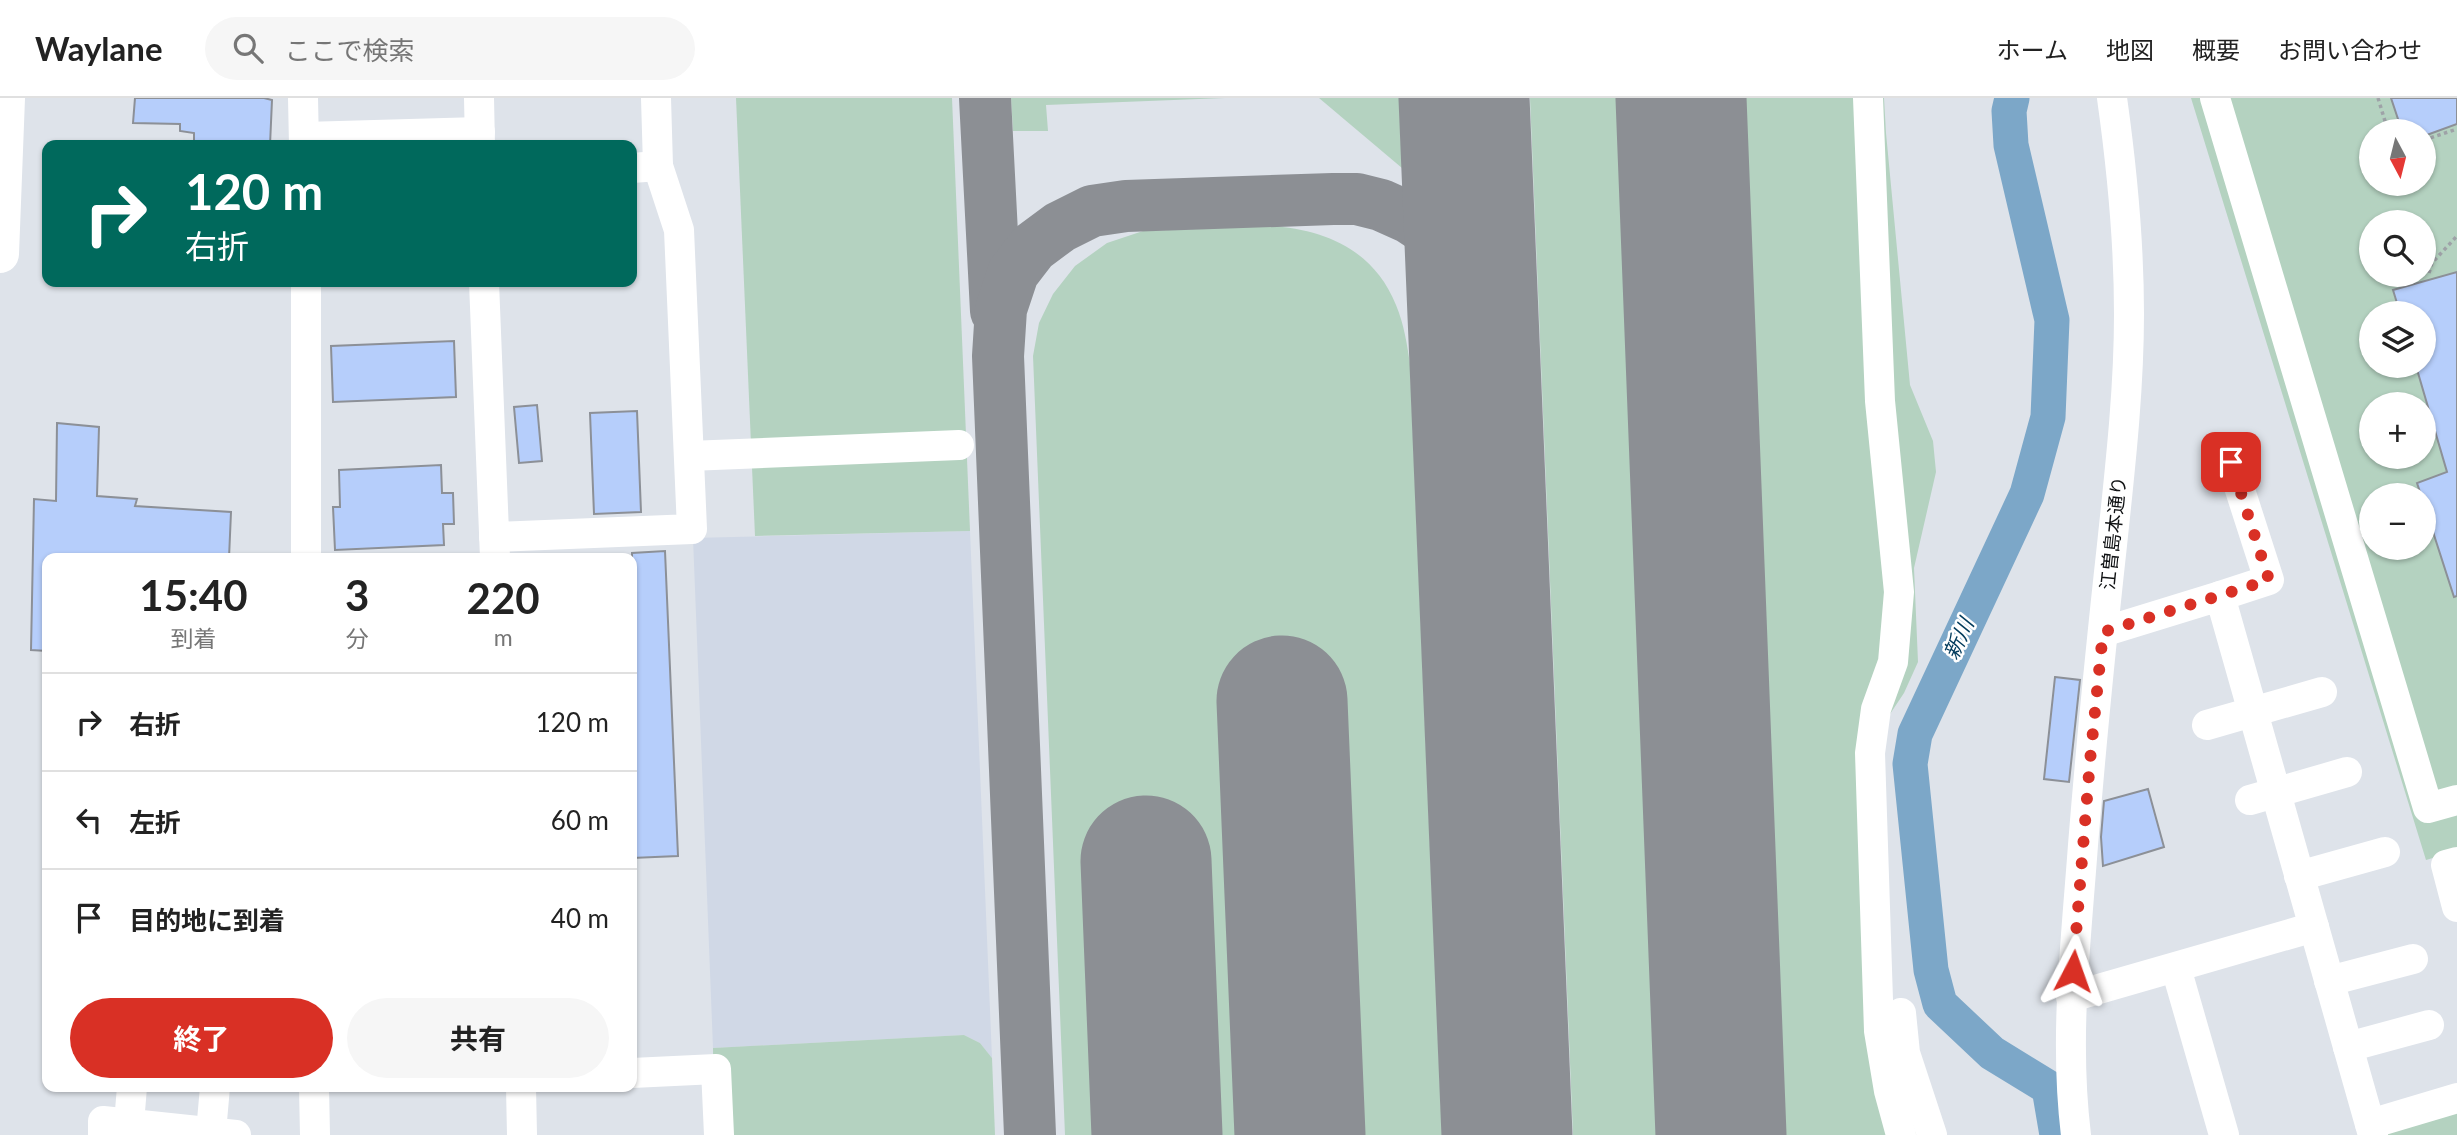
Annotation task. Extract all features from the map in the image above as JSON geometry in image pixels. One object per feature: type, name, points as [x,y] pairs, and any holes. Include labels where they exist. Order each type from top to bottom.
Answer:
[{"type":"highway","points":[[0,254],[6,98]]},
{"type":"street","points":[[303,98],[304,140]]},
{"type":"street","points":[[392,140],[480,139],[479,98]]},
{"type":"street","points":[[484,287],[494,548],[692,529],[680,230],[645,167],[656,98]]},
{"type":"street","points":[[1868,98],[1880,401],[1899,592],[1893,662],[1876,709],[1870,753],[1878,1031],[1889,1091],[1901,1135]]},
{"type":"street","name":"江曽島本通り","points":[[2076,1135],[2070,1064],[2071,997],[2090,761],[2124,418],[2129,314],[2126,235],[2112,98]]},
{"type":"street","points":[[2216,98],[2428,808],[2457,800]]},
{"type":"street","points":[[306,287],[306,553]]},
{"type":"street","points":[[689,456],[959,445]]},
{"type":"street","points":[[2103,632],[2269,580],[2231,462]]},
{"type":"street","points":[[2220,596],[2251,713],[2262,797],[2299,876],[2372,1130],[2457,1098]]},
{"type":"street","points":[[2207,725],[2322,692]]},
{"type":"street","points":[[2262,797],[2347,772]]},
{"type":"street","points":[[2299,876],[2385,852]]},
{"type":"street","points":[[2457,862],[2446,865],[2457,907]]},
{"type":"street","points":[[2071,997],[2314,927]]},
{"type":"street","points":[[2329,981],[2413,959]]},
{"type":"street","points":[[2176,968],[2224,1135]]},
{"type":"street","points":[[1901,1013],[1905,1053],[1933,1135]]},
{"type":"street","points":[[2348,1047],[2429,1025]]},
{"type":"street","points":[[637,1073],[716,1069],[719,1135]]},
{"type":"street","points":[[130,1092],[116,1129],[224,1134],[216,1092]]},
{"type":"street","points":[[314,1092],[315,1135]]},
{"type":"street","points":[[521,1092],[522,1135]]},
{"type":"path","points":[[2378,98],[2384,119]]},
{"type":"path","points":[[2436,136],[2457,129]]},
{"type":"path","points":[[2436,259],[2457,236]]},
{"type":"shaded area","points":[[970,531],[992,1058],[980,1043],[964,1035],[713,1048],[693,538]]},
{"type":"green space","points":[[736,98],[952,98],[970,531],[755,536]]},
{"type":"green space","points":[[1011,98],[1225,98],[1046,105],[1048,131],[1013,131]]},
{"type":"green space","points":[[1319,98],[1399,98],[1402,168]]},
{"type":"green space","points":[[1530,98],[1884,98],[1910,385],[1933,441],[1936,472],[1914,568],[1918,662],[1904,693],[1888,717],[1881,746],[1892,1049],[1917,1135],[1573,1135]]},
{"type":"green space","points":[[2191,98],[2457,98],[2457,851],[2426,860]]},
{"type":"green space","points":[[1269,226],[1290,228],[1328,238],[1361,257],[1387,286],[1399,312],[1406,342],[1410,364],[1442,1135],[1065,1135],[1033,356],[1039,323],[1053,294],[1075,266],[1107,243],[1143,231]]},
{"type":"green space","points":[[964,1035],[980,1043],[992,1058],[995,1135],[714,1135],[713,1048]]},
{"type":"green space","points":[[2457,1104],[2457,1135],[2385,1135]]},
{"type":"building","points":[[135,98],[272,100],[270,140],[194,140],[194,133],[180,131],[180,124],[133,123]]},
{"type":"building","points":[[2391,98],[2457,98],[2457,124],[2436,132],[2436,119],[2398,119]]},
{"type":"building","points":[[2457,272],[2457,596],[2454,597],[2436,541],[2436,483],[2417,483],[2447,472],[2436,434],[2436,392],[2424,392],[2420,378],[2436,378],[2436,301],[2396,301],[2393,290],[2404,287],[2436,287],[2436,278]]},
{"type":"building","points":[[454,341],[456,397],[333,402],[331,346]]},
{"type":"building","points":[[537,405],[542,461],[519,463],[514,407]]},
{"type":"building","points":[[637,411],[641,512],[594,514],[590,413]]},
{"type":"building","points":[[57,423],[99,427],[97,496],[137,499],[135,506],[231,512],[229,553],[42,553],[42,651],[31,650],[34,499],[56,501]]},
{"type":"building","points":[[441,465],[442,493],[453,493],[454,524],[443,524],[444,545],[335,550],[333,507],[340,507],[339,470]]},
{"type":"building","points":[[665,551],[678,856],[637,858],[637,553],[632,553]]},
{"type":"building","points":[[2055,677],[2080,680],[2069,782],[2044,779]]},
{"type":"building","points":[[2148,789],[2164,847],[2103,866],[2101,837],[2104,801]]},
{"type":"waterway","name":"新川","points":[[2012,98],[2009,111],[2011,145],[2052,320],[2048,417],[2027,494],[1915,734],[1910,764],[1931,970],[1940,1004],[1992,1053],[2049,1088],[2057,1135]]},
{"type":"taxiway","points":[[985,98],[996,311]]},
{"type":"taxiway","points":[[1030,1135],[998,356],[1001,309],[1013,273],[1033,247],[1060,227],[1092,211],[1126,206],[1333,199],[1357,199],[1381,205],[1410,218],[1446,242],[1471,272]]},
{"type":"runway","points":[[1464,98],[1507,1135]]},
{"type":"runway","points":[[1681,98],[1721,1135]]},
{"type":"runway","points":[[1282,701],[1300,1135]]},
{"type":"runway","points":[[1146,861],[1157,1135]]},
{"type":"route","points":[[2073,971],[2103,632],[2269,580],[2231,462]]}]
